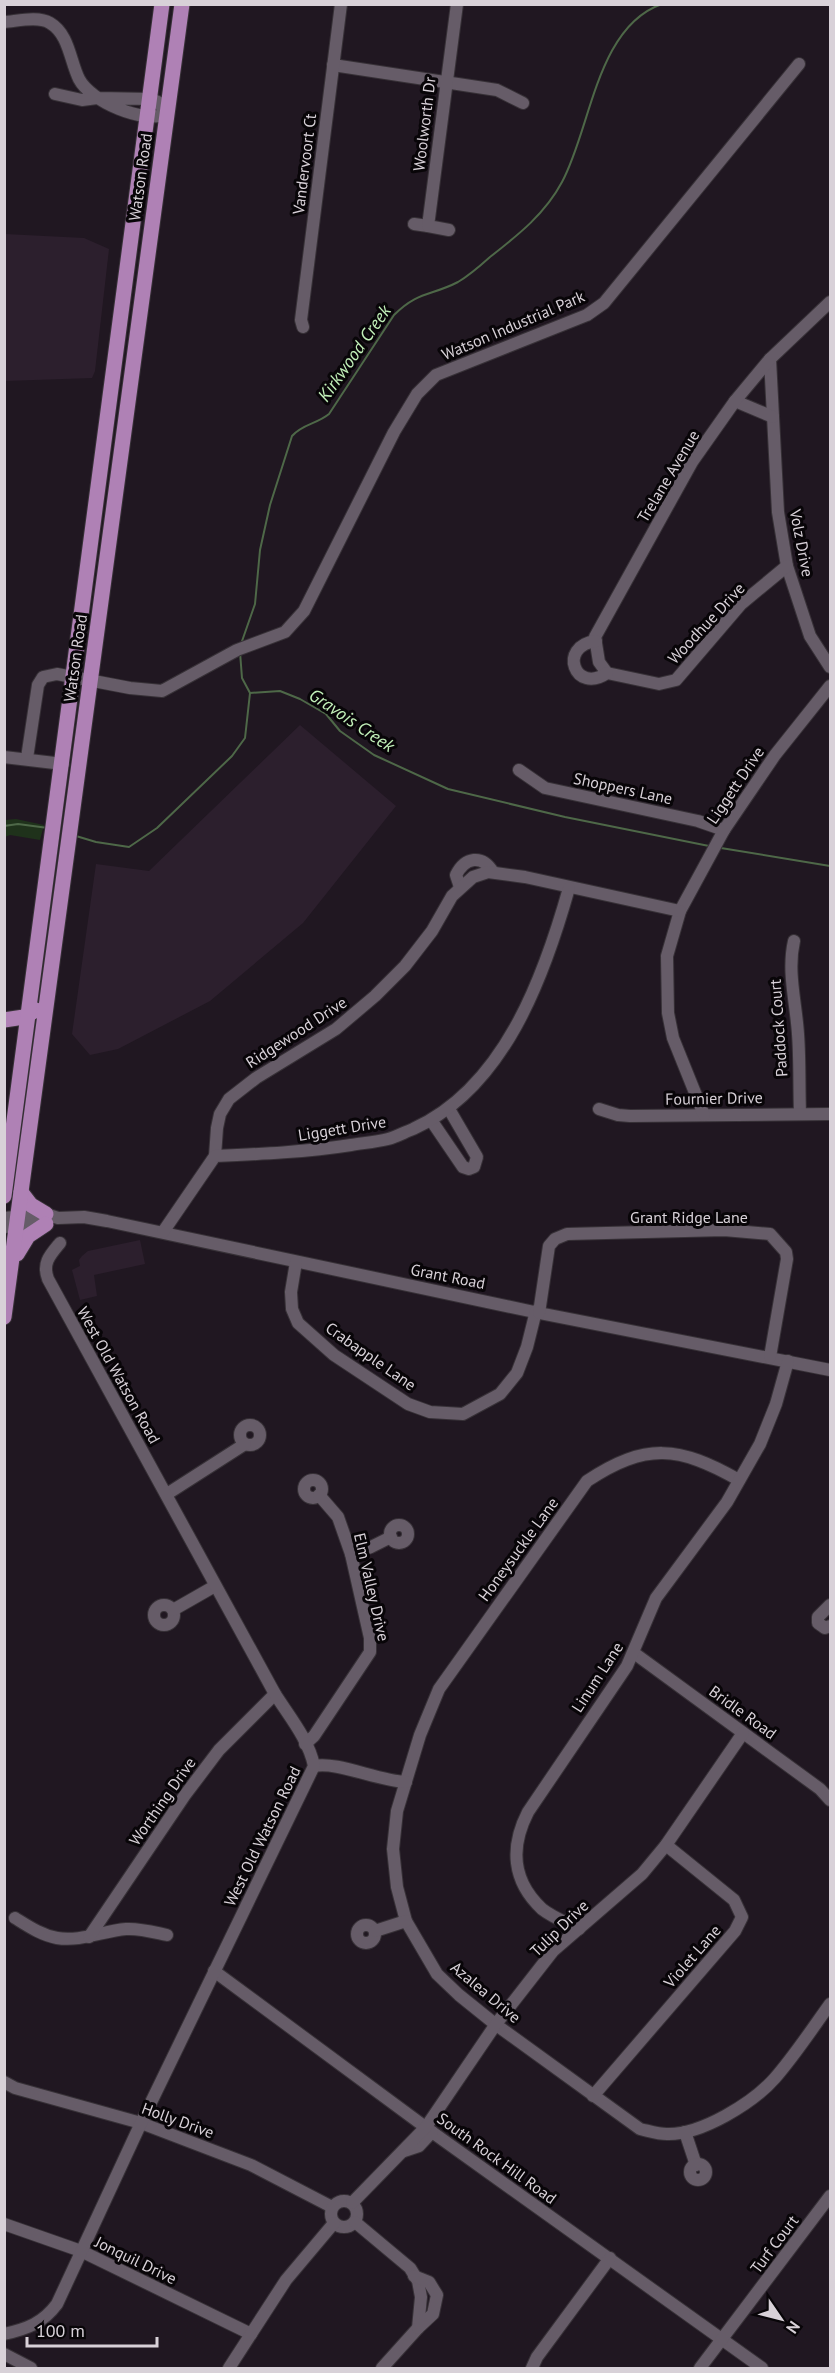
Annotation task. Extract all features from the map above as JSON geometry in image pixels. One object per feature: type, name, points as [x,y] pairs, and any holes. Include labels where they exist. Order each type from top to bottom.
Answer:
[{"type":"main road","name":"Watson Road","points":[[4,1317],[12,1262],[11,1222],[21,1192],[52,839],[149,117],[162,4]]},
{"type":"main road","name":"Watson Road","points":[[4,1196],[26,1034],[37,1006],[68,842],[182,4]]},
{"type":"main road","points":[[4,1020],[37,1006]]},
{"type":"main road","points":[[4,1020],[26,1034]]},
{"type":"main road","points":[[12,1262],[27,1236],[50,1219],[31,1205],[21,1192]]},
{"type":"street","name":"Vandervoort Ct","points":[[303,327],[301,320],[341,4]]},
{"type":"street","name":"Woolworth Dr","points":[[428,226],[457,4]]},
{"type":"street","points":[[4,22],[42,20],[51,24],[60,31],[68,46],[80,81],[98,98],[136,116],[158,118],[167,114],[158,102],[151,99],[98,98],[74,100],[55,94]]},
{"type":"street","name":"Watson Industrial Park","points":[[27,758],[38,685],[43,677],[49,675],[74,677],[162,692],[242,648],[285,632],[303,611],[394,432],[417,394],[436,375],[587,315],[604,303],[799,64]]},
{"type":"street","points":[[333,65],[497,90],[523,104]]},
{"type":"street","points":[[414,224],[449,230]]},
{"type":"street","name":"Trelane Avenue","points":[[596,641],[595,637],[692,462],[735,401],[770,359],[831,302]]},
{"type":"street","name":"Volz Drive","points":[[770,359],[778,512],[787,566],[810,636],[831,667]]},
{"type":"street","points":[[735,401],[773,417]]},
{"type":"street","name":"Woodhue Drive","points":[[596,641],[586,642],[578,648],[574,657],[574,665],[583,677],[595,680],[607,673],[659,684],[676,680],[741,604],[787,566]]},
{"type":"street","points":[[596,641],[599,662],[607,673]]},
{"type":"street","name":"Liggett Drive","points":[[704,1115],[673,1038],[668,1013],[667,956],[680,911],[721,835],[775,755],[831,686]]},
{"type":"street","points":[[4,756],[63,764]]},
{"type":"street","name":"Shoppers Lane","points":[[519,770],[545,788],[698,821],[721,835]]},
{"type":"street","name":"Ridgewood Drive","points":[[215,1156],[220,1113],[229,1099],[256,1078],[336,1029],[375,996],[405,966],[460,887],[473,877],[493,872],[680,911]]},
{"type":"street","name":"Liggett Drive","points":[[215,1156],[310,1151],[388,1139],[431,1120],[449,1109],[491,1066],[505,1046],[554,943],[569,888]]},
{"type":"street","name":"Paddock Court","points":[[794,941],[790,957],[790,973],[798,1034],[800,1113]]},
{"type":"street","points":[[431,1120],[463,1167],[469,1169],[474,1167],[477,1157],[449,1109]]},
{"type":"street","name":"Fournier Drive","points":[[599,1109],[630,1116],[831,1114]]},
{"type":"street","points":[[163,1232],[215,1156]]},
{"type":"street","name":"Grant Road","points":[[11,1222],[84,1217],[538,1312],[831,1370]]},
{"type":"street","name":"Grant Ridge Lane","points":[[538,1312],[549,1246],[555,1239],[567,1234],[724,1230],[770,1234],[786,1252],[787,1259],[770,1357]]},
{"type":"street","name":"West Old Watson Road","points":[[4,2334],[28,2329],[51,2313],[57,2304],[141,2123],[314,1766],[305,1744],[274,1694],[48,1279],[45,1270],[47,1259],[60,1243]]},
{"type":"street","name":"Crabapple Lane","points":[[296,1262],[291,1292],[292,1309],[298,1323],[334,1355],[408,1404],[430,1412],[463,1414],[500,1394],[517,1373],[538,1312]]},
{"type":"street","name":"Linum Lane","points":[[579,1929],[543,1909],[517,1873],[520,1827],[627,1666],[656,1598],[727,1502],[760,1444],[776,1404],[788,1361]]},
{"type":"street","points":[[167,1494],[245,1444]]},
{"type":"street","name":"Honeysuckle Lane","points":[[406,1782],[420,1735],[440,1689],[587,1481],[628,1458],[671,1453],[691,1456],[739,1480]]},
{"type":"street","name":"Elm Valley Drive","points":[[305,1744],[320,1727],[370,1652],[370,1638],[351,1554],[338,1517],[319,1495]]},
{"type":"street","points":[[351,1554],[371,1548],[391,1537]]},
{"type":"street","points":[[173,1610],[215,1586]]},
{"type":"street","points":[[831,1605],[818,1617],[818,1623],[825,1628],[831,1626]]},
{"type":"street","name":"Bridle Road","points":[[634,1653],[830,1797]]},
{"type":"street","name":"Worthing Drive","points":[[89,1937],[178,1804],[219,1750],[274,1694]]},
{"type":"street","name":"Tulip Drive","points":[[352,2203],[403,2151],[429,2130],[496,2024],[553,1951],[642,1874],[666,1845],[743,1733]]},
{"type":"street","points":[[314,1766],[330,1766],[393,1782],[406,1782]]},
{"type":"street","name":"Azalea Drive","points":[[406,1782],[397,1811],[393,1849],[397,1887],[406,1922],[437,1974],[496,2024],[640,2128],[668,2134],[685,2132]]},
{"type":"street","name":"Violet Lane","points":[[593,2096],[735,1931],[742,1917],[734,1900],[666,1845]]},
{"type":"street","points":[[15,1918],[42,1933],[58,1938],[89,1937],[124,1929],[139,1929],[167,1935]]},
{"type":"street","points":[[375,1931],[406,1922]]},
{"type":"street","name":"South Rock Hill Road","points":[[214,1971],[429,2130],[762,2368]]},
{"type":"street","points":[[696,2165],[685,2132],[709,2124],[751,2100],[768,2084],[831,2004]]},
{"type":"street","name":"Holly Drive","points":[[8,2087],[141,2123],[251,2165],[332,2207]]},
{"type":"street","name":"Turf Court","points":[[700,2368],[831,2196]]},
{"type":"street","points":[[339,2201],[352,2203],[357,2210],[355,2222],[343,2227],[334,2223],[330,2215],[332,2207],[339,2201]]},
{"type":"street","points":[[355,2222],[410,2268],[422,2301],[418,2328],[382,2368]]},
{"type":"street","points":[[229,2368],[286,2280],[334,2223]]},
{"type":"street","name":"Jonquil Drive","points":[[4,2224],[81,2251],[251,2334]]},
{"type":"street","points":[[532,2368],[537,2357],[610,2258]]},
{"type":"street","points":[[4,2354],[31,2368]]},
{"type":"shaded area","points":[[5,234],[84,238],[109,249],[95,371],[92,378],[5,381]]},
{"type":"shaded area","points":[[300,725],[396,806],[303,923],[210,1001],[118,1049],[90,1055],[72,1034],[96,864],[149,871]]},
{"type":"shaded area","points":[[140,1240],[145,1264],[94,1275],[97,1296],[80,1300],[72,1270],[80,1266],[79,1260],[82,1256],[88,1251]]},
{"type":"green space","points":[[16,819],[44,825],[40,840],[10,835],[5,837],[5,820]]},
{"type":"waterway","name":"Kirkwood Creek","points":[[241,644],[255,604],[260,550],[270,505],[292,436],[300,429],[329,414],[394,315],[410,302],[467,276],[521,232],[548,204],[572,160],[609,56],[623,34],[640,16],[662,4]]},
{"type":"waterway","name":"Kirkwood Creek","points":[[240,652],[242,678],[250,693]]},
{"type":"waterway","name":"Gravois Creek","points":[[76,836],[96,842],[129,847],[157,828],[232,756],[245,738],[250,693],[280,691],[326,714],[340,731],[374,755],[448,789],[565,817],[709,846]]},
{"type":"waterway","name":"Gravois Creek","points":[[4,826],[18,824],[48,828]]},
{"type":"waterway","name":"Gravois Creek","points":[[721,848],[830,866]]}]
